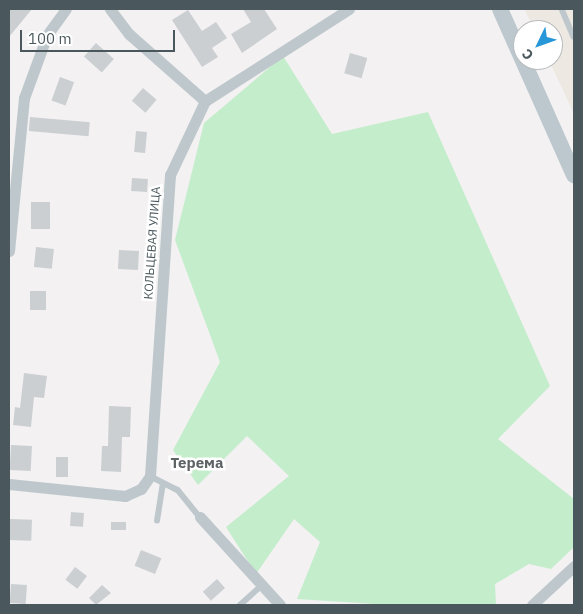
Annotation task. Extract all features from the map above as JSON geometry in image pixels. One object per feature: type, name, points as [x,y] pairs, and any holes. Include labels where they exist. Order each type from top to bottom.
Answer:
[{"type":"street","points":[[9,251],[24,98],[47,35],[66,9]]},
{"type":"street","points":[[110,9],[128,34],[205,101],[349,9]]},
{"type":"street","points":[[500,9],[574,175]]},
{"type":"street","name":"КОЛЬЦЕВАЯ УЛИЦА","points":[[150,476],[170,175],[205,101]]},
{"type":"street","points":[[9,484],[125,496],[141,489],[150,476]]},
{"type":"street","points":[[200,517],[280,605]]},
{"type":"street","points":[[532,605],[574,566]]},
{"type":"lane","points":[[562,9],[574,37]]},
{"type":"lane","points":[[150,476],[178,490],[200,517]]},
{"type":"lane","points":[[157,522],[163,484]]},
{"type":"lane","points":[[240,605],[261,586]]},
{"type":"shaded area","points":[[524,9],[574,9],[574,114],[554,70],[563,70],[563,20],[530,20]]},
{"type":"green space","points":[[283,56],[332,134],[428,112],[550,386],[498,439],[574,499],[574,547],[551,569],[529,564],[495,584],[496,605],[391,605],[297,599],[320,542],[294,519],[256,574],[226,527],[289,476],[247,436],[198,485],[173,450],[220,362],[175,240],[204,123]]},
{"type":"building","points":[[9,9],[32,9],[9,37]]},
{"type":"building","points":[[243,9],[264,9],[277,29],[242,53],[231,34],[251,22]]},
{"type":"building","points":[[188,10],[202,31],[216,22],[227,38],[212,48],[218,57],[202,67],[172,20]]},
{"type":"building","points":[[96,43],[114,59],[102,72],[84,56]]},
{"type":"building","points":[[350,53],[367,58],[362,78],[344,73]]},
{"type":"building","points":[[60,77],[74,82],[66,106],[51,100]]},
{"type":"building","points":[[143,88],[157,100],[145,113],[132,101]]},
{"type":"building","points":[[30,117],[90,122],[89,136],[29,131]]},
{"type":"building","points":[[136,131],[147,132],[145,153],[134,152]]},
{"type":"building","points":[[132,178],[148,179],[147,192],[131,191]]},
{"type":"building","points":[[31,202],[50,202],[50,229],[31,229]]},
{"type":"building","points":[[36,247],[54,249],[52,269],[34,267]]},
{"type":"building","points":[[119,250],[139,251],[138,270],[118,269]]},
{"type":"building","points":[[30,291],[46,291],[46,310],[30,310]]},
{"type":"building","points":[[24,373],[47,376],[44,398],[34,397],[31,427],[13,425],[15,407],[20,408]]},
{"type":"building","points":[[109,406],[131,407],[130,437],[122,437],[121,472],[101,471],[102,446],[108,446]]},
{"type":"building","points":[[11,445],[32,446],[31,471],[10,470]]},
{"type":"building","points":[[56,457],[68,457],[68,477],[56,477]]},
{"type":"building","points":[[71,512],[84,513],[83,527],[70,526]]},
{"type":"building","points":[[9,519],[32,520],[31,541],[9,540]]},
{"type":"building","points":[[111,522],[126,522],[126,530],[111,530]]},
{"type":"building","points":[[141,550],[161,558],[155,574],[135,566]]},
{"type":"building","points":[[75,567],[87,576],[77,589],[65,580]]},
{"type":"building","points":[[217,579],[225,588],[211,601],[203,592]]},
{"type":"building","points":[[11,584],[27,585],[26,604],[10,603]]},
{"type":"building","points":[[102,585],[111,593],[96,605],[89,598]]},
{"type":"district","name":"Терема","points":[[197,463]]}]
